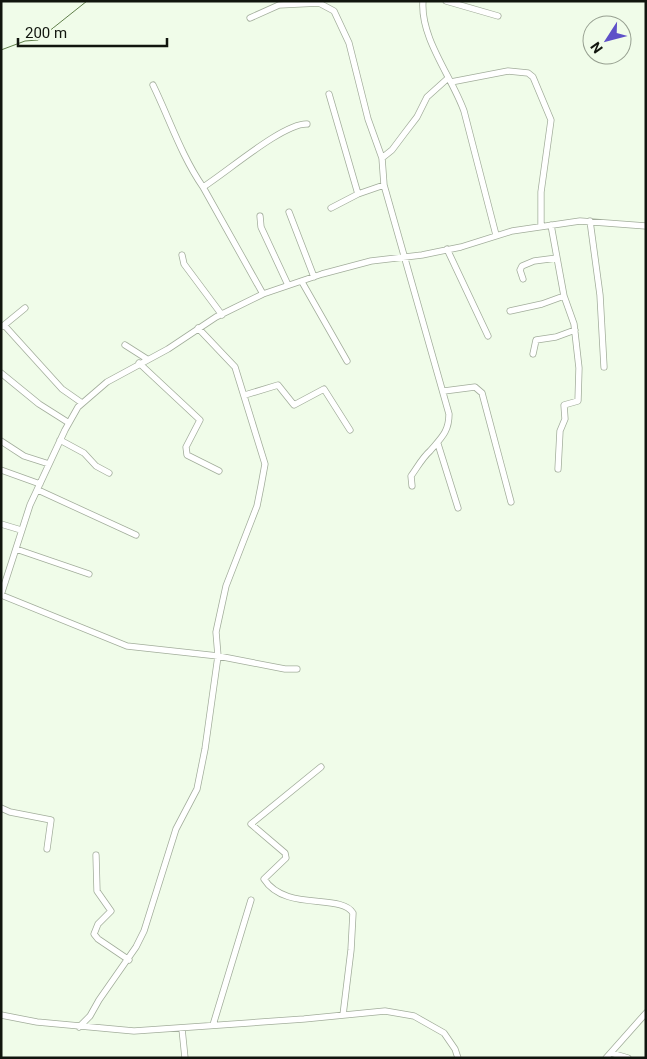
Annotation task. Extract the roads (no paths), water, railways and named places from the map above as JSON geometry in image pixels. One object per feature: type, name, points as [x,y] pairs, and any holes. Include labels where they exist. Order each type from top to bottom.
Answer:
[{"type":"street","points":[[422,1],[422,12],[433,48],[440,58],[464,111],[496,236]]},
{"type":"street","points":[[446,1],[498,16]]},
{"type":"street","points":[[250,18],[279,5],[319,3],[334,11],[349,43],[368,118],[382,158],[384,185],[444,391],[449,422],[438,444],[430,450],[411,476],[412,486]]},
{"type":"street","points":[[382,158],[392,150],[420,112],[427,96],[449,80],[508,71],[528,72],[533,77],[551,120],[541,192],[542,226]]},
{"type":"street","points":[[153,85],[172,124],[181,151],[204,187],[263,294]]},
{"type":"street","points":[[329,94],[358,194]]},
{"type":"street","points":[[204,187],[276,136],[293,127],[307,124]]},
{"type":"street","points":[[331,208],[358,194],[384,185]]},
{"type":"street","points":[[289,212],[314,277]]},
{"type":"street","points":[[260,216],[262,227],[288,285]]},
{"type":"street","points":[[590,221],[600,295],[604,367]]},
{"type":"street","points":[[297,669],[285,669],[218,656],[158,651],[127,646],[45,611],[1,595],[21,530],[39,487],[68,423],[82,403],[107,382],[146,359],[168,349],[198,328],[263,294],[288,285],[371,261],[447,249],[542,226],[590,221],[646,226]]},
{"type":"street","points":[[551,225],[564,296],[575,330],[579,368],[578,401],[564,405],[565,419],[560,431],[558,469]]},
{"type":"street","points":[[447,249],[488,336]]},
{"type":"street","points":[[182,255],[184,264],[222,315]]},
{"type":"street","points":[[523,279],[520,270],[522,266],[534,261],[557,258]]},
{"type":"street","points":[[302,282],[346,361]]},
{"type":"street","points":[[510,311],[542,304],[564,296]]},
{"type":"street","points":[[24,308],[3,326],[62,389],[82,403]]},
{"type":"street","points":[[79,1026],[90,1016],[99,1000],[129,960],[144,931],[176,829],[197,789],[205,749],[218,656],[216,632],[226,586],[257,506],[265,464],[245,395],[231,361],[198,328]]},
{"type":"street","points":[[533,354],[536,340],[556,337],[575,330]]},
{"type":"street","points":[[125,345],[146,359]]},
{"type":"street","points":[[139,364],[200,420],[186,447],[187,455],[219,471]]},
{"type":"street","points":[[1,373],[39,404],[68,423]]},
{"type":"street","points":[[245,395],[278,385],[294,405],[324,389],[350,430]]},
{"type":"street","points":[[444,391],[474,387],[482,393],[511,502]]},
{"type":"street","points":[[60,440],[84,453],[96,466],[109,473]]},
{"type":"street","points":[[1,441],[24,456],[49,464]]},
{"type":"street","points":[[438,444],[458,508]]},
{"type":"street","points":[[1,470],[136,535]]},
{"type":"street","points":[[1,524],[21,530]]},
{"type":"street","points":[[16,549],[89,574]]},
{"type":"street","points":[[321,767],[251,824],[285,853],[286,858],[264,879],[274,890],[286,897],[343,906],[353,913],[351,950],[342,1016]]},
{"type":"street","points":[[1,808],[10,812],[51,820],[47,849]]},
{"type":"street","points":[[96,855],[97,891],[111,911],[98,924],[94,934],[98,939],[129,960]]},
{"type":"street","points":[[213,1025],[236,944],[251,900]]},
{"type":"street","points":[[1,1015],[37,1022],[120,1031],[342,1016],[386,1010],[414,1016],[444,1033],[456,1049],[458,1058]]},
{"type":"street","points":[[606,1058],[612,1053],[625,1034],[646,1013]]},
{"type":"street","points":[[182,1028],[185,1058]]},
{"type":"street","points":[[612,1053],[628,1058]]},
{"type":"waterway","points":[[1,50],[25,41],[38,40],[87,1]]}]
